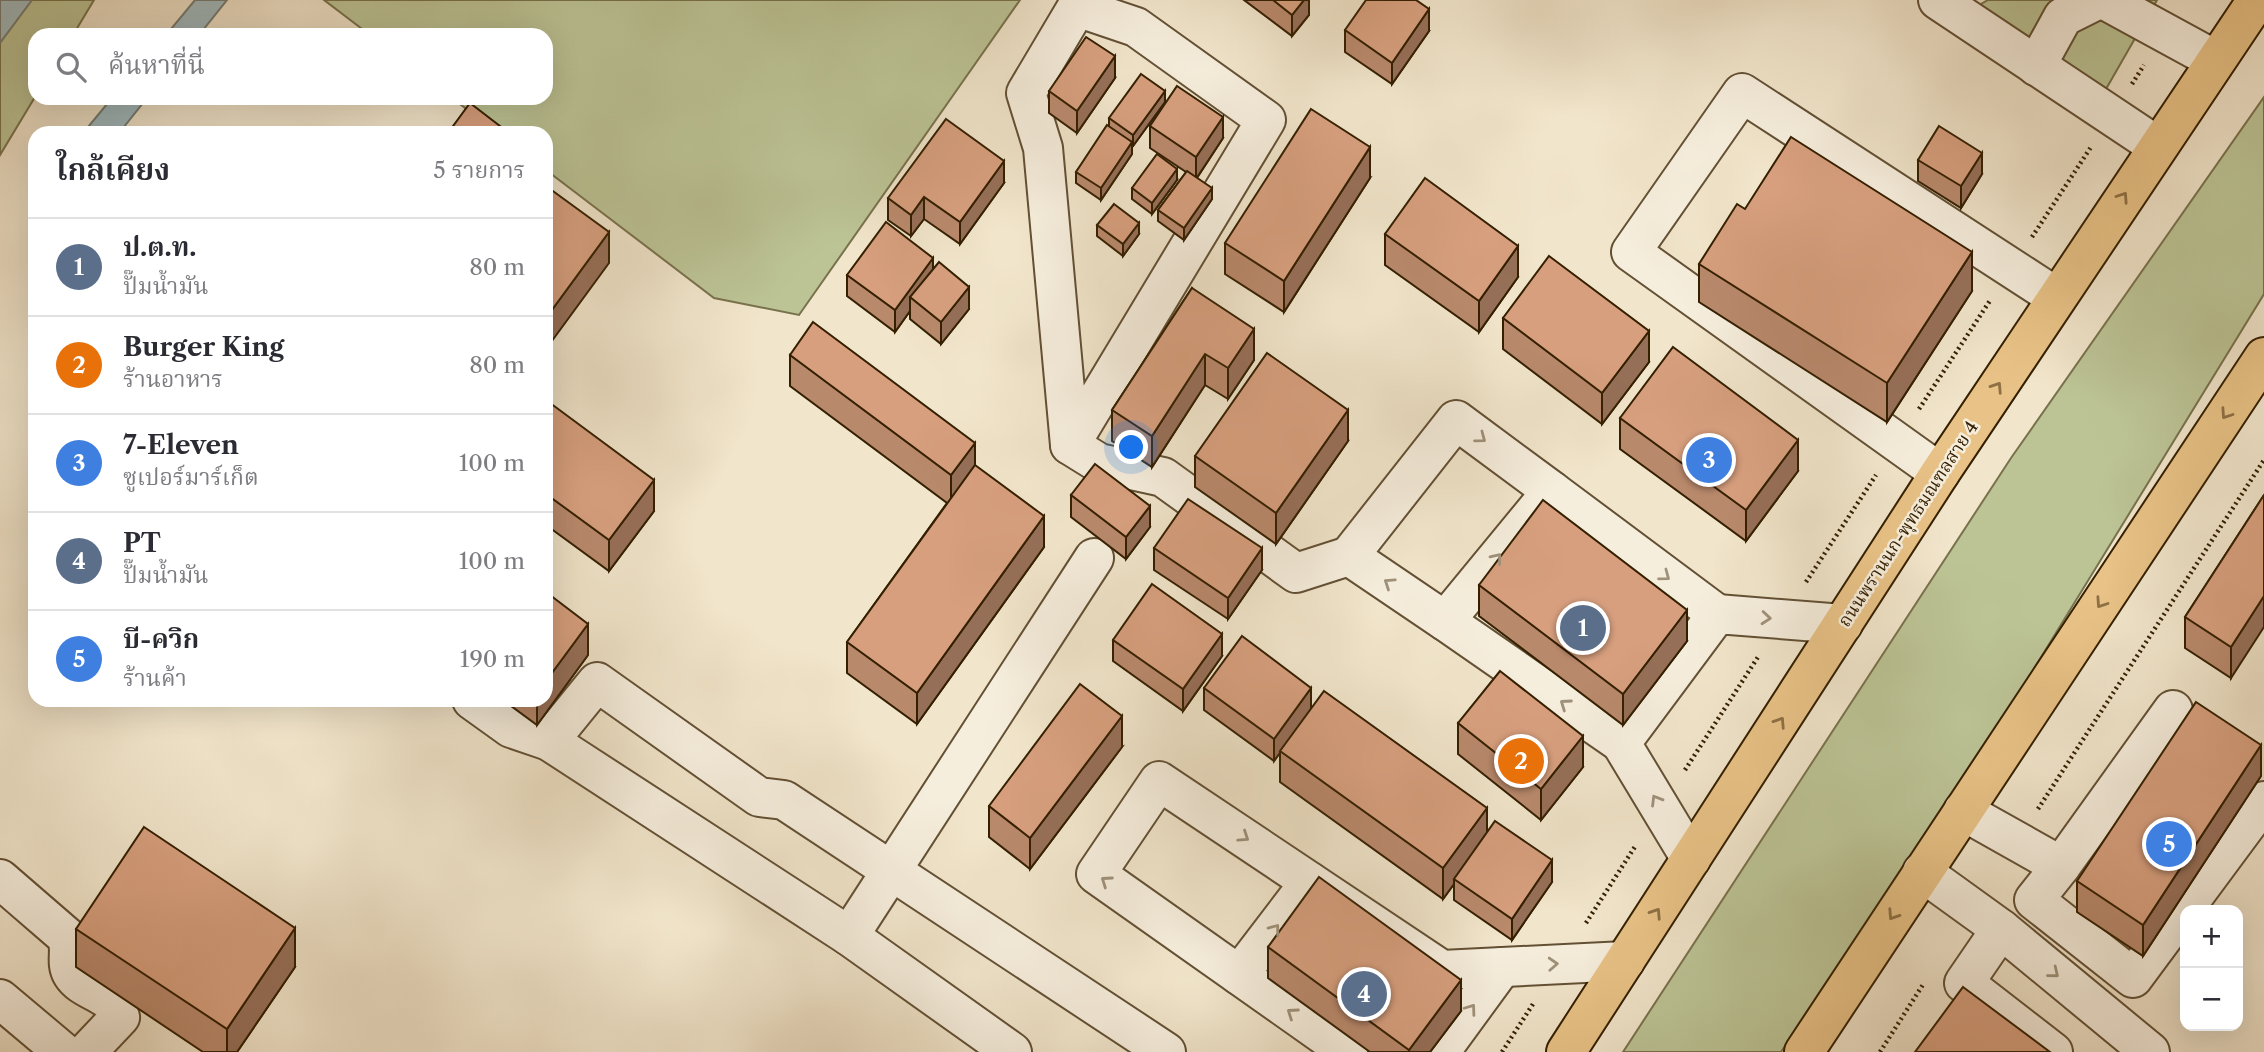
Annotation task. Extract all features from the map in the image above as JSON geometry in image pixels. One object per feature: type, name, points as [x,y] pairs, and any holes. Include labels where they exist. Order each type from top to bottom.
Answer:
[{"type":"main road","name":"ถนนพรานนก-พุทธมณฑลสาย 4","points":[[1566,1052],[1940,473],[2257,0]]},
{"type":"main road","points":[[1804,1052],[2264,357]]},
{"type":"street","points":[[1938,0],[2157,146]]},
{"type":"street","points":[[2036,66],[2056,8],[2096,0]]},
{"type":"street","points":[[2105,0],[2215,60]]},
{"type":"street","points":[[1077,7],[1136,27],[1266,120],[1070,446],[1043,148],[1026,93],[1077,7]]},
{"type":"street","points":[[1940,473],[1631,252],[1742,93],[2056,297]]},
{"type":"street","points":[[1070,446],[1098,463],[1163,477],[1296,573],[1349,555],[1457,420],[1717,614],[1843,624]]},
{"type":"street","points":[[1446,621],[1552,491]]},
{"type":"street","points":[[1349,555],[1621,743],[1691,859]]},
{"type":"street","points":[[849,936],[1094,558]]},
{"type":"street","points":[[1621,743],[1717,614]]},
{"type":"street","points":[[549,741],[597,682],[759,797],[784,800],[1166,1052]]},
{"type":"street","points":[[482,707],[511,728],[549,741],[849,936],[1012,1052]]},
{"type":"street","points":[[2173,710],[2034,900],[2133,978],[2264,801]]},
{"type":"street","points":[[1348,1052],[1096,874],[1159,781],[1442,970],[1625,961]]},
{"type":"street","points":[[1963,811],[2061,866]]},
{"type":"street","points":[[1922,872],[2001,929],[2150,1052]]},
{"type":"street","points":[[0,879],[67,937],[71,948],[68,964],[74,977],[116,1005],[120,1017],[87,1052]]},
{"type":"street","points":[[1239,975],[1310,882]]},
{"type":"street","points":[[2001,929],[1964,984],[2053,1052]]},
{"type":"street","points":[[1440,1052],[1502,967]]},
{"type":"street","points":[[0,999],[63,1052]]},
{"type":"path","points":[[1502,1052],[2166,33]]},
{"type":"path","points":[[2016,841],[2264,460]]},
{"type":"path","points":[[1880,1052],[1930,975]]},
{"type":"green space","points":[[0,0],[94,0],[77,28],[28,28],[28,105],[30,105],[0,155]]},
{"type":"green space","points":[[324,0],[1020,0],[799,315],[714,298],[553,175],[553,126],[489,126],[461,105],[553,105],[553,28],[361,28]]},
{"type":"green space","points":[[1988,0],[2157,0],[2102,96],[1974,8]]},
{"type":"green space","points":[[2264,97],[2264,294],[2016,698],[1781,1052],[1623,1052],[2011,458]]},
{"type":"water","points":[[0,0],[32,0],[0,43]]},
{"type":"water","points":[[195,0],[227,0],[205,28],[172,28]]},
{"type":"water","points":[[106,105],[141,105],[125,126],[89,126]]},
{"type":"building","points":[[1273,0],[1304,0],[1292,15]]},
{"type":"building","points":[[1366,0],[1416,0],[1429,9],[1392,63],[1345,30]]},
{"type":"building","points":[[1086,37],[1115,56],[1077,111],[1049,91]]},
{"type":"building","points":[[1141,74],[1165,91],[1133,135],[1109,118]]},
{"type":"building","points":[[1177,86],[1223,117],[1196,157],[1150,126]]},
{"type":"building","points":[[469,105],[473,105],[500,126],[453,126]]},
{"type":"building","points":[[1311,109],[1370,147],[1284,281],[1225,243]]},
{"type":"building","points":[[946,119],[1004,161],[960,222],[924,197],[911,215],[888,198]]},
{"type":"building","points":[[1107,125],[1132,142],[1101,188],[1076,172]]},
{"type":"building","points":[[1939,126],[1982,153],[1961,186],[1918,160]]},
{"type":"building","points":[[1791,137],[1972,252],[1887,383],[1699,264],[1737,204],[1745,209]]},
{"type":"building","points":[[1157,154],[1177,169],[1152,203],[1132,188]]},
{"type":"building","points":[[1187,171],[1212,188],[1184,228],[1158,210]]},
{"type":"building","points":[[1425,178],[1518,246],[1479,301],[1385,234]]},
{"type":"building","points":[[553,191],[609,232],[553,308]]},
{"type":"building","points":[[1114,204],[1139,223],[1123,244],[1097,225]]},
{"type":"building","points":[[886,222],[933,258],[895,310],[847,275]]},
{"type":"building","points":[[1549,256],[1649,331],[1602,393],[1503,318]]},
{"type":"building","points":[[939,262],[969,287],[941,322],[910,297]]},
{"type":"building","points":[[1192,288],[1254,329],[1228,368],[1205,354],[1152,436],[1112,410]]},
{"type":"building","points":[[813,322],[975,443],[951,475],[790,355]]},
{"type":"building","points":[[1673,347],[1798,440],[1746,510],[1620,418]]},
{"type":"building","points":[[1267,353],[1348,410],[1276,513],[1195,456]]},
{"type":"building","points":[[553,405],[654,480],[609,540],[553,499]]},
{"type":"building","points":[[1095,464],[1150,506],[1126,537],[1071,495]]},
{"type":"building","points":[[975,465],[1044,516],[917,693],[847,642]]},
{"type":"building","points":[[2264,495],[2264,596],[2231,647],[2185,617]]},
{"type":"building","points":[[1188,499],[1262,548],[1228,598],[1154,548]]},
{"type":"building","points":[[1543,500],[1687,610],[1623,694],[1479,585]]},
{"type":"building","points":[[1152,584],[1222,634],[1183,689],[1113,640]]},
{"type":"building","points":[[553,597],[588,624],[553,672]]},
{"type":"building","points":[[1242,636],[1311,688],[1274,739],[1204,688]]},
{"type":"building","points":[[1500,671],[1583,736],[1541,789],[1458,723]]},
{"type":"building","points":[[1080,684],[1122,716],[1030,838],[989,806]]},
{"type":"building","points":[[1324,691],[1487,808],[1443,868],[1280,751]]},
{"type":"building","points":[[2196,702],[2261,745],[2143,925],[2077,881]]},
{"type":"building","points":[[1495,821],[1552,860],[1512,919],[1454,879]]},
{"type":"building","points":[[144,827],[295,928],[227,1029],[76,929]]},
{"type":"building","points":[[1319,877],[1461,980],[1409,1050],[1268,947]]},
{"type":"building","points":[[1963,987],[2050,1052],[1915,1052]]},
{"type":"place","name":"7-Eleven","points":[[1709,460]]},
{"type":"place","name":"ป.ต.ท.","points":[[1583,628]]},
{"type":"place","name":"Burger King","points":[[1521,761]]},
{"type":"place","name":"บี-ควิก","points":[[2169,844]]},
{"type":"place","name":"PT","points":[[1364,994]]}]
